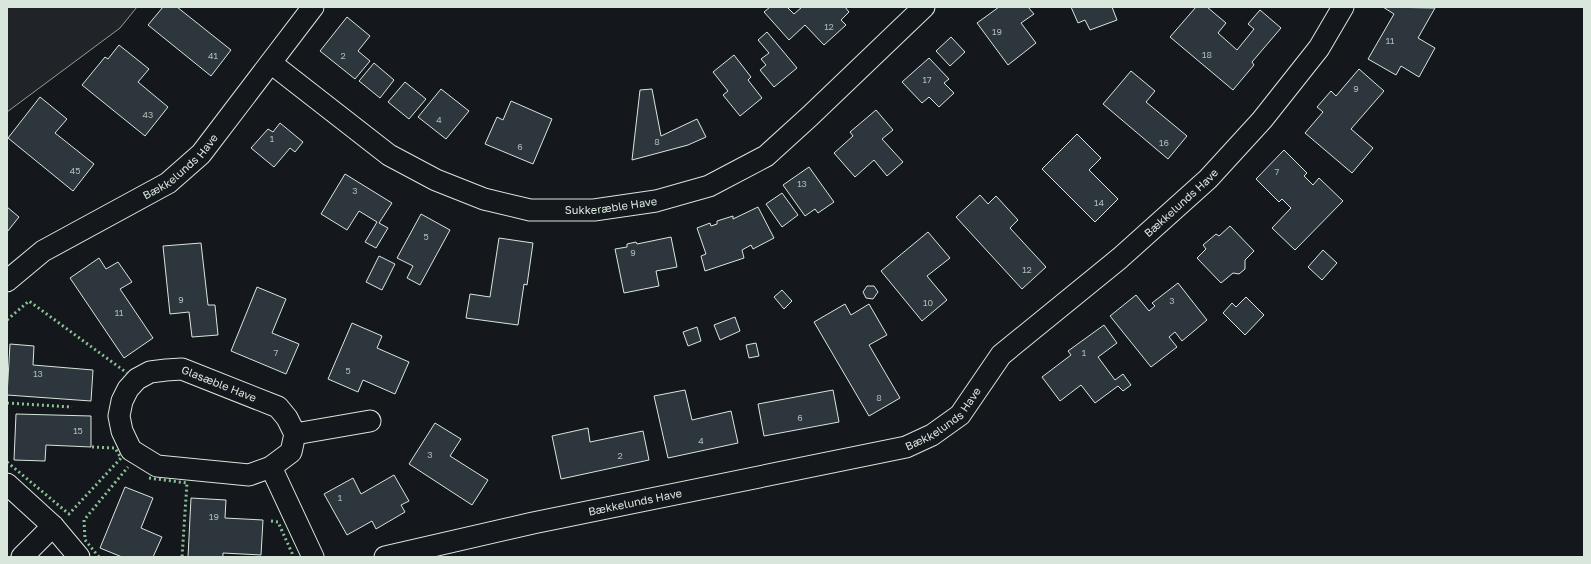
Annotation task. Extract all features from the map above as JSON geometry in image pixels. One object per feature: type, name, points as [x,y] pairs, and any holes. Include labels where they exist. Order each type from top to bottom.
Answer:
[{"type":"street","name":"Bækkelunds Have","points":[[7,281],[43,251],[168,183],[201,154],[313,7]]},
{"type":"street","name":"Sukkeræble Have","points":[[271,63],[389,155],[436,180],[484,199],[530,210],[594,210],[656,201],[709,186],[766,156],[924,7]]},
{"type":"street","name":"Bækkelunds Have","points":[[385,557],[534,523],[906,447],[932,435],[960,415],[1001,355],[1120,258],[1208,179],[1262,120],[1319,48],[1343,7]]},
{"type":"street","name":"Glasæble Have","points":[[182,370],[278,406],[287,418],[295,434],[291,452],[271,467],[248,474],[157,466],[131,450],[122,431],[119,416],[122,402],[128,389],[137,379],[150,372],[182,370]]},
{"type":"street","points":[[295,434],[370,421]]},
{"type":"street","points":[[271,467],[313,557]]},
{"type":"street","points":[[7,484],[53,526],[79,557]]},
{"type":"street","points":[[22,557],[53,526]]},
{"type":"shaded area","points":[[7,7],[137,7],[120,28],[7,112]]},
{"type":"building","points":[[163,7],[177,7],[231,50],[211,76],[148,25]]},
{"type":"building","points":[[770,7],[787,7],[794,14],[802,7],[845,7],[849,12],[841,20],[846,25],[824,45],[805,25],[789,40],[764,12]]},
{"type":"building","points":[[999,7],[1028,7],[1034,14],[1021,23],[1036,43],[1008,65],[977,23]]},
{"type":"building","points":[[1071,7],[1112,7],[1117,20],[1090,30],[1085,20],[1078,23]]},
{"type":"building","points":[[1196,7],[1207,7],[1226,23],[1218,33],[1237,50],[1254,29],[1248,24],[1260,10],[1281,28],[1252,62],[1254,65],[1233,90],[1170,37]]},
{"type":"building","points":[[1383,7],[1435,8],[1418,38],[1435,48],[1419,77],[1401,66],[1396,75],[1368,59],[1394,14]]},
{"type":"building","points":[[347,17],[370,36],[358,51],[370,61],[355,79],[320,51]]},
{"type":"building","points":[[767,32],[797,68],[774,87],[760,70],[766,65],[761,59],[769,53],[758,40]]},
{"type":"building","points":[[951,37],[965,52],[950,66],[936,51]]},
{"type":"building","points":[[119,45],[149,69],[138,82],[168,107],[145,136],[82,85],[105,57],[108,59]]},
{"type":"building","points":[[734,55],[751,77],[748,80],[762,98],[740,116],[723,95],[728,91],[713,72]]},
{"type":"building","points":[[929,58],[949,79],[944,83],[954,93],[939,107],[929,97],[922,103],[902,82]]},
{"type":"building","points":[[374,63],[394,80],[380,98],[359,81]]},
{"type":"building","points":[[1359,69],[1384,91],[1351,129],[1373,148],[1352,173],[1305,133],[1323,112],[1317,107],[1331,91],[1336,96]]},
{"type":"building","points":[[1131,71],[1155,91],[1146,102],[1187,136],[1168,159],[1103,104]]},
{"type":"building","points":[[405,82],[426,99],[409,119],[388,102]]},
{"type":"building","points":[[441,89],[469,111],[446,139],[418,117]]},
{"type":"building","points":[[652,89],[661,136],[697,119],[706,137],[688,145],[632,160],[640,90]]},
{"type":"building","points":[[40,97],[67,119],[55,133],[94,164],[73,191],[8,138]]},
{"type":"building","points":[[511,101],[552,119],[533,164],[485,144],[497,117],[503,120]]},
{"type":"building","points":[[876,110],[893,130],[882,139],[903,162],[887,176],[874,160],[855,177],[834,153],[853,136],[850,132]]},
{"type":"building","points":[[280,123],[303,142],[295,152],[290,148],[274,167],[251,148],[268,129],[273,132]]},
{"type":"building","points":[[1077,134],[1101,158],[1089,170],[1118,199],[1095,222],[1042,169]]},
{"type":"building","points":[[1284,150],[1307,173],[1304,176],[1313,185],[1319,178],[1343,201],[1295,250],[1272,228],[1291,208],[1282,199],[1279,202],[1256,179]]},
{"type":"building","points":[[809,167],[834,202],[818,213],[815,209],[805,216],[783,185]]},
{"type":"building","points":[[345,174],[392,203],[379,223],[388,228],[376,248],[365,242],[377,222],[359,211],[347,230],[321,214]]},
{"type":"building","points":[[782,193],[798,215],[782,227],[766,204]]},
{"type":"building","points":[[980,195],[988,204],[996,196],[1018,220],[1010,228],[1046,267],[1022,289],[956,217]]},
{"type":"building","points":[[7,207],[19,217],[7,232]]},
{"type":"building","points":[[758,207],[774,238],[753,249],[751,245],[742,250],[744,258],[705,271],[701,256],[706,254],[697,228],[710,223],[711,226],[717,224],[717,221],[733,216],[733,219]]},
{"type":"building","points":[[421,214],[450,230],[420,285],[407,278],[413,266],[397,258]]},
{"type":"building","points":[[1230,226],[1254,251],[1245,260],[1245,269],[1239,274],[1233,273],[1221,283],[1197,258],[1206,249],[1203,245],[1216,234],[1219,236]]},
{"type":"building","points":[[928,232],[950,258],[927,276],[947,300],[922,321],[881,271]]},
{"type":"building","points":[[671,237],[677,267],[656,271],[659,286],[624,293],[615,249],[627,247],[627,244],[636,242],[637,244]]},
{"type":"building","points":[[499,238],[533,243],[527,285],[524,284],[518,325],[466,318],[470,294],[490,297]]},
{"type":"building","points":[[201,243],[208,305],[215,305],[218,335],[192,337],[189,312],[170,314],[163,246]]},
{"type":"building","points":[[1323,250],[1337,263],[1322,280],[1308,267]]},
{"type":"building","points":[[379,256],[395,264],[382,290],[366,282]]},
{"type":"building","points":[[99,258],[106,269],[118,262],[132,282],[120,289],[153,338],[124,358],[70,278]]},
{"type":"building","points":[[1178,283],[1207,320],[1182,341],[1175,332],[1169,337],[1177,347],[1151,367],[1110,316],[1136,295],[1149,311],[1155,306],[1152,303]]},
{"type":"building","points":[[867,286],[874,286],[878,292],[873,299],[866,298],[863,292]]},
{"type":"building","points":[[257,287],[286,299],[272,333],[299,344],[286,374],[231,351]]},
{"type":"building","points":[[782,290],[792,301],[784,309],[774,297]]},
{"type":"building","points":[[1246,297],[1264,315],[1245,335],[1223,313],[1232,303],[1236,307]]},
{"type":"building","points":[[845,304],[851,315],[869,304],[887,335],[869,345],[900,398],[869,416],[814,322]]},
{"type":"building","points":[[735,317],[740,331],[720,340],[714,325]]},
{"type":"building","points":[[352,323],[382,336],[377,348],[409,362],[395,394],[363,380],[358,392],[328,379]]},
{"type":"building","points":[[1104,325],[1117,343],[1098,357],[1115,380],[1123,374],[1131,385],[1123,391],[1118,386],[1095,403],[1081,385],[1060,401],[1042,377],[1071,355],[1068,351]]},
{"type":"building","points":[[697,327],[701,341],[688,346],[683,332]]},
{"type":"building","points":[[756,343],[759,356],[749,358],[746,345]]},
{"type":"building","points":[[10,344],[34,346],[33,365],[93,370],[91,401],[7,395]]},
{"type":"building","points":[[685,390],[692,420],[731,411],[738,443],[668,458],[654,396]]},
{"type":"building","points":[[833,390],[839,422],[764,436],[758,404]]},
{"type":"building","points":[[16,414],[91,416],[91,447],[46,445],[45,461],[14,460]]},
{"type":"building","points":[[435,423],[461,439],[450,456],[488,480],[472,505],[409,464]]},
{"type":"building","points":[[588,428],[590,442],[643,431],[649,460],[561,479],[552,436]]},
{"type":"building","points":[[394,475],[409,501],[401,505],[405,512],[376,529],[372,521],[347,535],[324,494],[353,478],[361,494]]},
{"type":"building","points":[[125,487],[153,498],[141,528],[162,537],[153,557],[122,557],[100,548]]},
{"type":"building","points":[[191,498],[226,500],[225,518],[263,520],[261,555],[223,553],[223,557],[188,557]]},
{"type":"hedge","points":[[7,320],[29,301],[127,373]]},
{"type":"hedge","points":[[7,403],[72,407]]},
{"type":"hedge","points":[[7,462],[69,514],[121,458],[115,448],[92,447]]},
{"type":"hedge","points":[[99,557],[85,540],[84,520],[128,467]]},
{"type":"hedge","points":[[149,478],[187,483],[182,557]]},
{"type":"hedge","points":[[271,521],[278,522],[293,557]]}]
